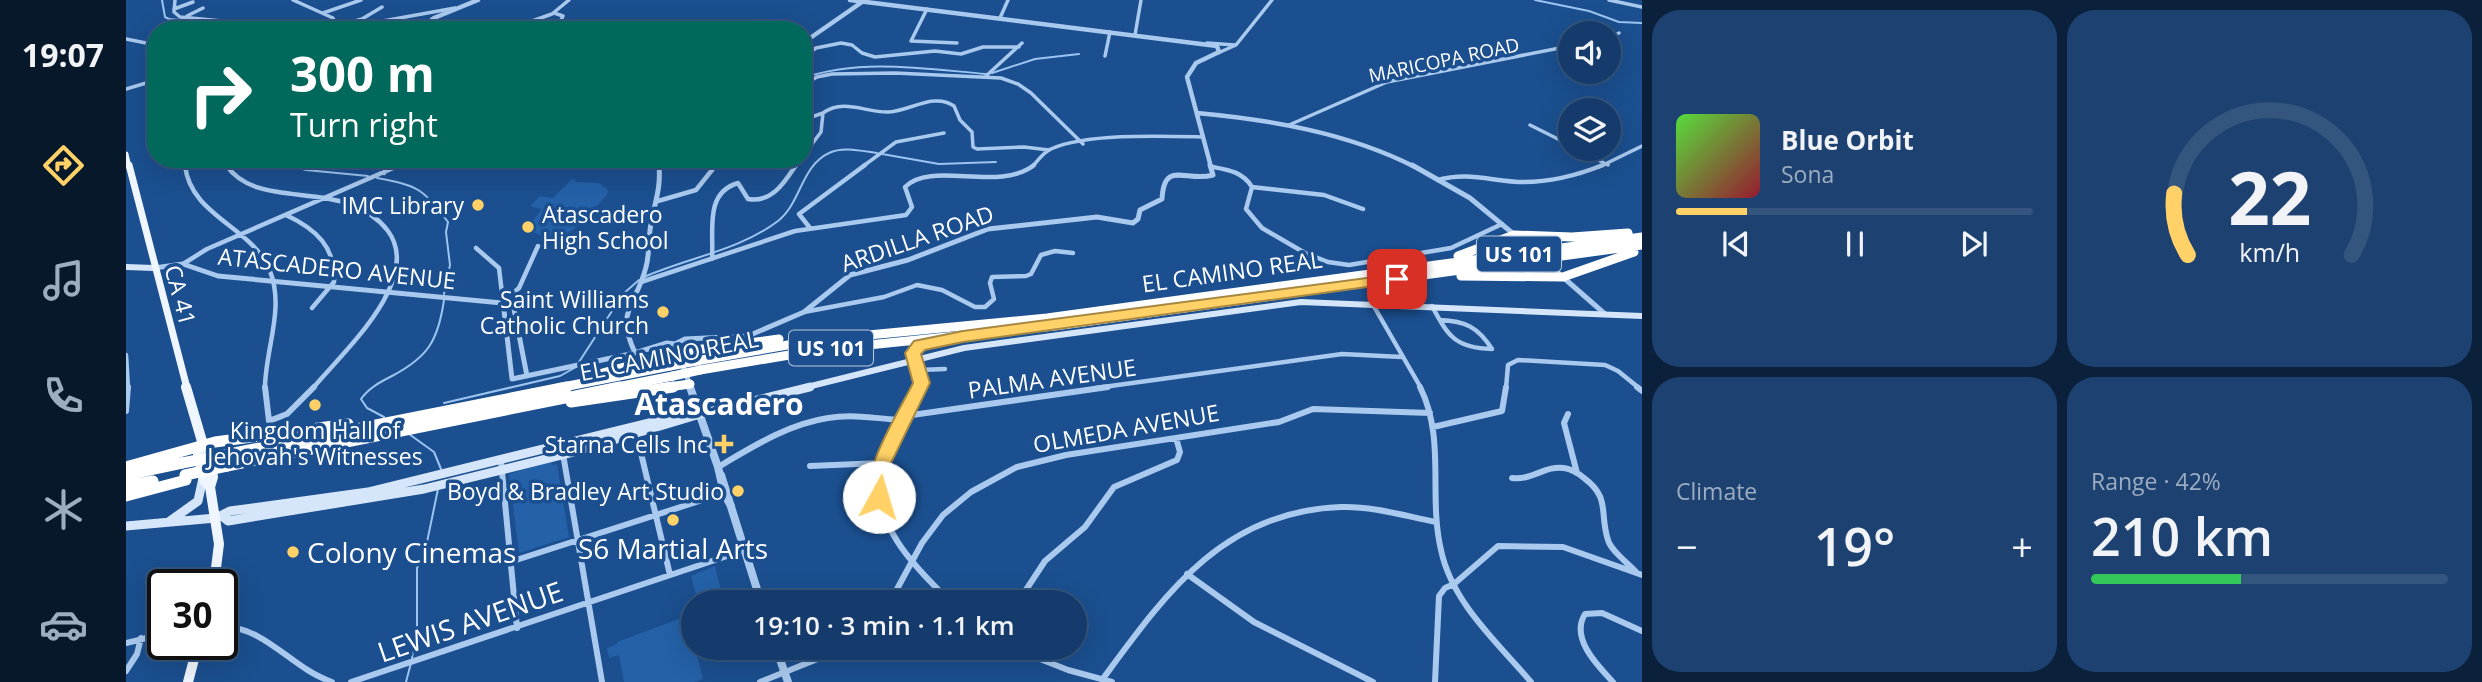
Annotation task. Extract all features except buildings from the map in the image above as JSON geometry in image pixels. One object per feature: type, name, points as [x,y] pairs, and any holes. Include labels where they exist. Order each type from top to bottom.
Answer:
[{"type":"highway","points":[[1397,275],[1464,255],[1514,234],[1572,237],[1642,234]]},
{"type":"highway","name":"EL CAMINO REAL","points":[[698,365],[828,348],[963,336],[1397,275],[1642,234]]},
{"type":"highway","points":[[1397,275],[1563,277],[1642,248]]},
{"type":"highway","name":"EL CAMINO REAL","points":[[395,423],[490,412],[698,365],[846,337],[1034,319],[1642,248]]},
{"type":"highway","points":[[913,359],[913,350],[919,345],[963,336]]},
{"type":"highway","points":[[539,392],[677,348],[788,338],[846,337]]},
{"type":"highway","name":"EL CAMINO REAL","points":[[126,486],[225,461],[539,392],[671,371]]},
{"type":"highway","points":[[490,412],[690,384]]},
{"type":"highway","points":[[126,467],[201,444],[395,423]]},
{"type":"highway","name":"EL CAMINO REAL","points":[[126,475],[205,474],[225,461]]},
{"type":"highway","points":[[126,496],[184,473]]},
{"type":"main road","name":"CA 41","points":[[126,154],[201,444],[207,450],[213,477],[210,487]]},
{"type":"main road","name":"ATASCADERO AVENUE","points":[[127,268],[154,268]]},
{"type":"main road","name":"EL CAMINO REAL","points":[[220,517],[228,521],[439,485],[635,430],[964,348],[1275,304],[1371,303],[1642,316]]},
{"type":"main road","name":"CA 41","points":[[201,444],[198,455],[220,517],[217,569]]},
{"type":"main road","name":"EL CAMINO REAL","points":[[126,526],[220,517],[230,511],[334,498],[466,470],[501,466]]},
{"type":"main road","points":[[166,523],[198,501],[205,474]]},
{"type":"main road","points":[[188,682],[194,660]]},
{"type":"street","points":[[175,0],[176,14],[223,21]]},
{"type":"street","points":[[293,0],[334,21]]},
{"type":"street","points":[[299,3],[307,0]]},
{"type":"street","points":[[323,13],[358,0]]},
{"type":"street","points":[[429,21],[478,0]]},
{"type":"street","points":[[531,21],[554,13],[569,0]]},
{"type":"street","points":[[850,0],[1236,45]]},
{"type":"street","points":[[1000,19],[1008,0]]},
{"type":"street","points":[[1135,35],[1141,0]]},
{"type":"street","points":[[1272,0],[1236,45],[1196,63],[1188,74],[1196,113],[1213,167],[1241,174],[1252,187],[1300,192],[1348,202],[1363,209]]},
{"type":"street","points":[[1609,0],[1642,8]]},
{"type":"street","points":[[813,37],[864,1]]},
{"type":"street","points":[[174,9],[193,2]]},
{"type":"street","points":[[355,21],[382,7]]},
{"type":"street","points":[[184,17],[203,8]]},
{"type":"street","points":[[375,21],[455,8]]},
{"type":"street","points":[[927,9],[911,41],[957,43]]},
{"type":"street","points":[[554,13],[563,16],[560,21]]},
{"type":"street","points":[[1105,56],[1110,32]]},
{"type":"street","points":[[126,39],[147,43]]},
{"type":"street","points":[[812,51],[841,43],[852,45],[867,55],[879,57],[935,51],[961,54],[983,47],[1021,45],[986,76]]},
{"type":"street","points":[[1207,43],[1219,48],[1218,53]]},
{"type":"street","name":"MARICOPA ROAD","points":[[1289,125],[1387,82],[1558,48]]},
{"type":"street","points":[[812,80],[832,74],[986,76],[1008,80],[1024,87],[1083,144]]},
{"type":"street","points":[[126,89],[147,83]]},
{"type":"street","points":[[812,117],[837,107],[888,112],[932,102],[944,102],[954,105],[960,120],[971,130],[973,147],[984,150],[1024,146],[1049,150],[1152,137],[1203,137]]},
{"type":"street","points":[[812,146],[822,134],[825,125],[823,113]]},
{"type":"street","points":[[1196,113],[1248,117],[1289,125],[1367,148],[1438,180],[1474,201],[1607,314]]},
{"type":"street","points":[[1530,125],[1558,139]]},
{"type":"street","points":[[810,228],[800,216],[802,212],[896,142],[944,133]]},
{"type":"street","points":[[1438,180],[1465,174],[1528,182],[1608,165],[1642,146]]},
{"type":"street","points":[[640,282],[810,228],[905,215],[912,207],[905,187],[912,180],[980,177],[1023,171],[1034,166],[1049,150]]},
{"type":"street","points":[[1600,161],[1608,165]]},
{"type":"street","name":"ARDILLA ROAD","points":[[527,376],[635,353],[667,343],[677,348],[685,339],[729,340],[748,336],[804,312],[850,275],[908,260],[988,229],[1097,217],[1133,223],[1137,221],[1140,210],[1162,199],[1162,185],[1166,179],[1179,176],[1207,178],[1213,175],[1213,167]]},
{"type":"street","points":[[185,168],[185,175],[198,199],[243,233],[262,254],[272,281],[274,320],[264,390],[269,421],[279,419],[292,410],[362,332],[388,291],[394,273],[396,252],[386,226],[365,207],[245,183],[227,168]]},
{"type":"street","points":[[381,174],[384,168]]},
{"type":"street","points":[[184,264],[207,249],[395,168]]},
{"type":"street","points":[[635,353],[627,338],[625,323],[646,267],[651,225],[661,186],[659,168]]},
{"type":"street","points":[[658,201],[694,193],[708,181],[715,168]]},
{"type":"street","points":[[712,259],[712,210],[718,196],[726,187],[738,183],[748,199],[764,200],[780,188],[795,168]]},
{"type":"street","points":[[1252,187],[1246,209],[1257,224],[1305,253],[1337,264],[1359,265],[1443,250],[1472,240],[1502,224]]},
{"type":"street","points":[[286,215],[313,228],[326,241],[333,258],[335,276],[332,285],[312,308]]},
{"type":"street","points":[[503,302],[519,288],[538,246]]},
{"type":"street","points":[[476,248],[499,268],[512,379],[527,376],[516,309],[513,304],[503,302]]},
{"type":"street","points":[[804,312],[884,298],[917,285],[936,288],[975,307],[983,307],[993,302],[990,282],[995,276],[1025,278],[1031,275],[1036,260],[1041,255],[1058,251],[1073,253]]},
{"type":"street","name":"ATASCADERO AVENUE","points":[[154,268],[184,264],[218,276],[503,302]]},
{"type":"street","points":[[1371,303],[1430,413],[1433,427],[1436,522],[1443,560],[1454,584],[1531,682]]},
{"type":"street","points":[[1432,306],[1446,332],[1465,348],[1492,349],[1482,330],[1463,321],[1440,320]]},
{"type":"street","points":[[677,348],[728,490],[757,590]]},
{"type":"street","points":[[126,355],[129,381],[126,411]]},
{"type":"street","name":"PALMA AVENUE","points":[[719,470],[773,435],[826,418],[846,415],[899,420],[905,416],[1298,359],[1342,355],[1402,357]]},
{"type":"street","points":[[913,359],[922,383],[882,463],[879,485],[882,509],[911,560],[940,590]]},
{"type":"street","points":[[1433,427],[1502,411],[1508,365],[1518,360],[1605,365],[1619,371],[1642,391]]},
{"type":"street","points":[[919,370],[945,369]]},
{"type":"street","name":"OLMEDA AVENUE","points":[[896,590],[911,560],[943,515],[971,492],[1009,471],[1066,455],[1279,422],[1313,409],[1430,413]]},
{"type":"street","points":[[1568,414],[1564,423],[1577,474]]},
{"type":"street","points":[[635,430],[670,575]]},
{"type":"street","points":[[1026,590],[1045,561],[1085,527],[1114,487],[1177,460],[1180,449],[1176,438]]},
{"type":"street","points":[[563,450],[576,541],[602,682]]},
{"type":"street","points":[[810,466],[882,463]]},
{"type":"street","points":[[501,466],[517,628]]},
{"type":"street","points":[[1512,478],[1530,480],[1556,468],[1577,474],[1595,487],[1602,498],[1607,518],[1608,543],[1640,574]]},
{"type":"street","points":[[719,470],[724,493],[731,506]]},
{"type":"street","points":[[510,562],[724,493]]},
{"type":"street","points":[[1102,680],[1187,574],[1209,552],[1252,524],[1285,513],[1342,507],[1436,522]]},
{"type":"street","points":[[1435,682],[1438,601],[1441,592],[1490,552],[1504,544],[1563,547],[1640,574]]},
{"type":"street","name":"LEWIS AVENUE","points":[[351,682],[369,680],[745,550]]},
{"type":"street","points":[[1187,574],[1219,602],[1253,624],[1352,675],[1373,682]]},
{"type":"street","points":[[1613,682],[1590,651],[1580,633],[1579,625],[1586,614],[1594,612],[1642,631]]},
{"type":"street","points":[[238,628],[249,629],[313,674],[332,682]]},
{"type":"street","points":[[126,643],[147,637]]},
{"type":"street","points":[[126,671],[137,654],[141,638]]},
{"type":"street","points":[[780,660],[786,677]]},
{"type":"street","points":[[760,682],[786,677],[821,660]]},
{"type":"street","points":[[1043,660],[1112,682]]},
{"type":"shaded area","points":[[572,179],[576,180],[575,182],[599,183],[608,190],[607,195],[576,228],[567,233],[547,237],[535,233],[529,225],[542,209],[530,206],[540,196],[553,198]]},
{"type":"shaded area","points":[[551,461],[552,465],[557,464],[569,537],[519,553],[509,474]]},
{"type":"shaded area","points":[[715,566],[721,590],[695,590],[691,576]]},
{"type":"shaded area","points":[[681,618],[681,660],[698,660],[703,679],[694,682],[624,682],[619,655],[609,658],[607,648]]},
{"type":"waterway","points":[[162,0],[165,17],[190,21]]},
{"type":"waterway","points":[[1535,0],[1589,11],[1619,22],[1642,23]]},
{"type":"waterway","points":[[992,73],[1035,59],[1079,54]]},
{"type":"waterway","points":[[812,76],[848,68],[871,67],[986,74]]},
{"type":"waterway","points":[[812,167],[834,151],[846,149],[877,153]]},
{"type":"waterway","points":[[882,154],[939,164],[996,162]]},
{"type":"waterway","points":[[300,168],[368,176]]},
{"type":"waterway","points":[[644,277],[763,231],[786,213],[811,168]]},
{"type":"waterway","points":[[377,178],[402,183],[418,190],[448,222],[446,232],[450,265],[444,294]]},
{"type":"waterway","points":[[579,362],[623,294],[639,280]]},
{"type":"waterway","points":[[384,417],[367,408],[361,399],[375,386],[423,354],[434,337],[444,300]]},
{"type":"waterway","points":[[444,403],[560,376],[576,367]]},
{"type":"waterway","points":[[409,434],[434,452],[441,469]]},
{"type":"waterway","points":[[412,658],[417,626],[417,568],[426,547],[438,489]]},
{"type":"waterway","points":[[406,682],[411,663]]},
{"type":"place","name":"IMC Library","points":[[478,205]]},
{"type":"place","name":"Atascadero High School","points":[[528,227]]},
{"type":"place","name":"Saint Williams Catholic Church","points":[[663,312]]},
{"type":"place","name":"Kingdom Hall of Jehovah's Witnesses","points":[[315,405]]},
{"type":"place","name":"Starna Cells Inc","points":[[724,444]]},
{"type":"place","name":"Boyd & Bradley Art Studio","points":[[738,491]]},
{"type":"place","name":"S6 Martial Arts","points":[[673,520]]},
{"type":"place","name":"Colony Cinemas","points":[[293,552]]},
{"type":"district","name":"Atascadero","points":[[719,403]]},
{"type":"route","points":[[879,497],[882,463],[922,383],[913,359],[915,348],[919,345],[950,341],[963,336],[1397,279]]}]
